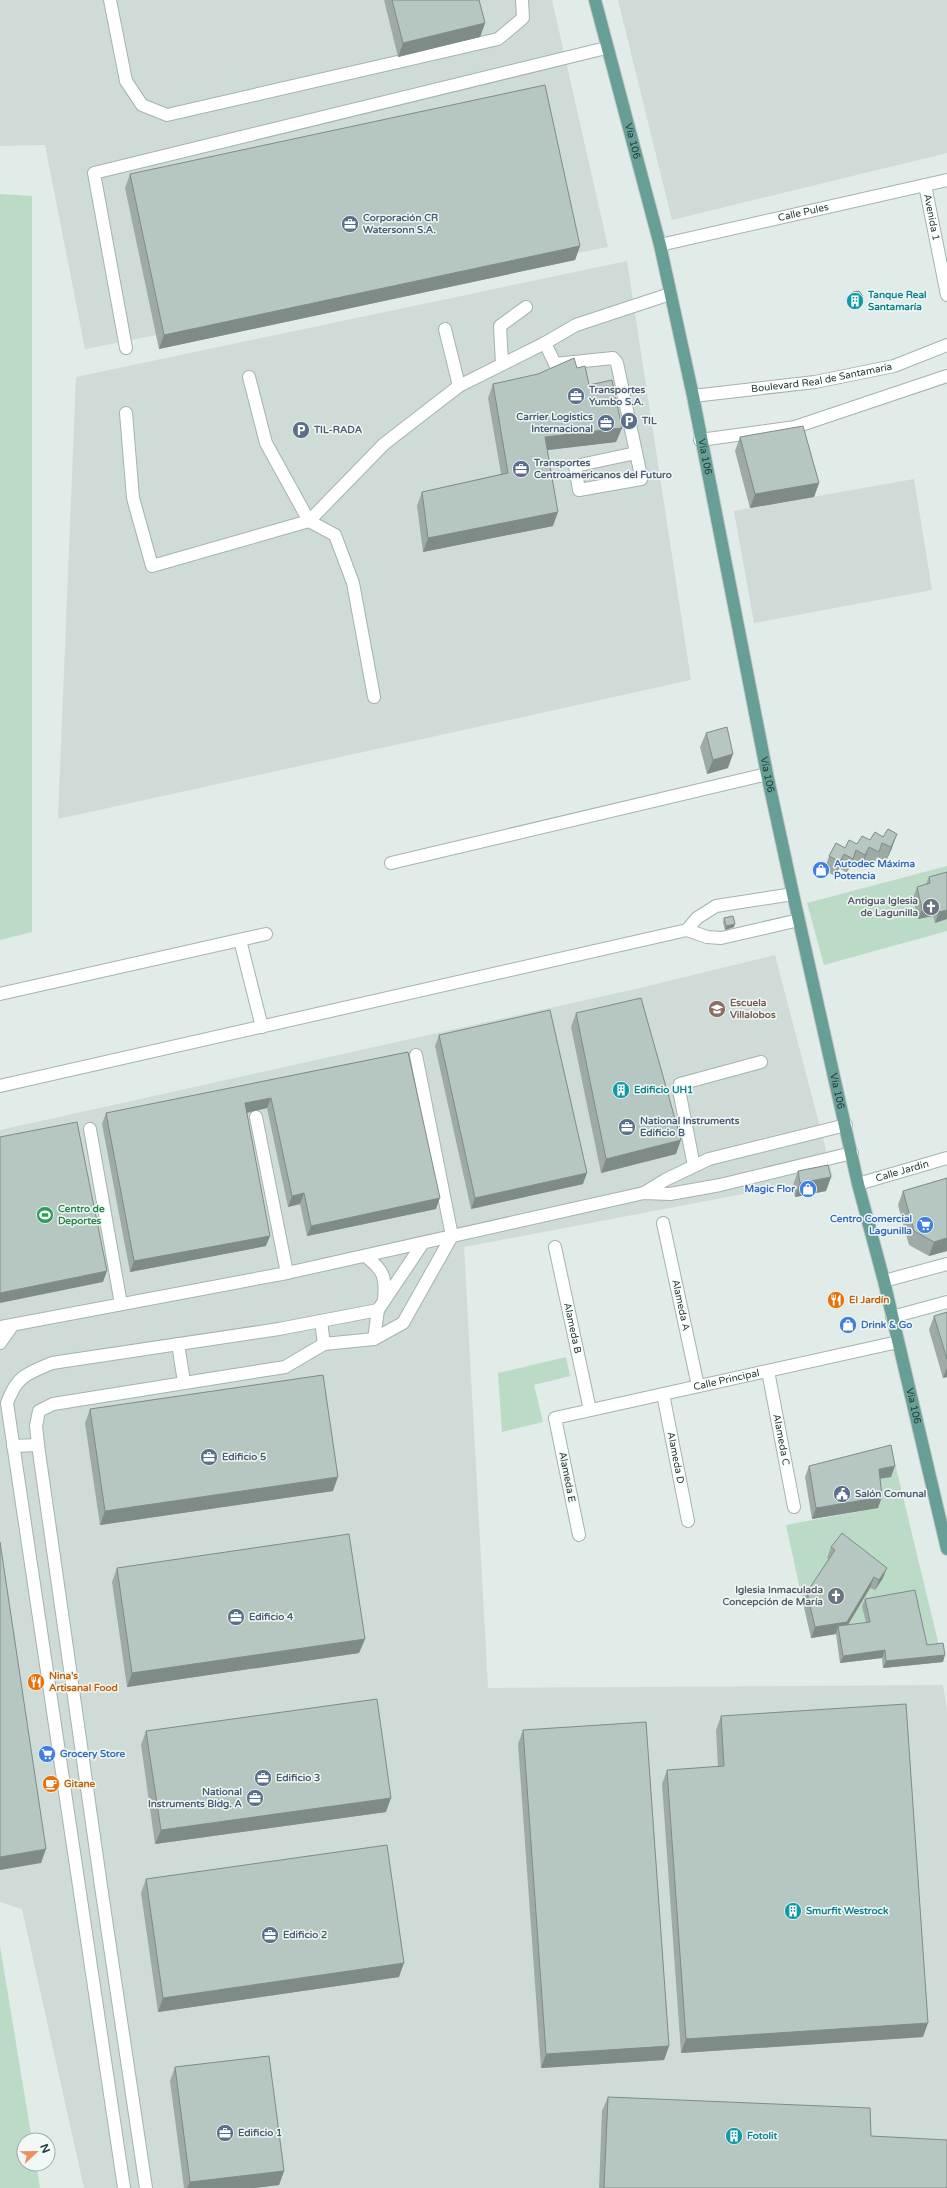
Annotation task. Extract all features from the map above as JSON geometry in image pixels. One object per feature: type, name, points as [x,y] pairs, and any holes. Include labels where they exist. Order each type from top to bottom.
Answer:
[{"type":"main road","name":"Vía 106","points":[[595,0],[606,48],[660,245],[693,396],[700,440],[767,774],[793,894],[858,1184],[884,1281],[947,1549]]},
{"type":"street","points":[[110,0],[126,81],[142,105],[167,115],[498,39],[523,18],[522,0]]},
{"type":"street","points":[[126,348],[94,173],[606,48]]},
{"type":"street","name":"Calle Pules","points":[[660,245],[947,180]]},
{"type":"street","name":"Avenida 1","points":[[925,185],[947,295]]},
{"type":"street","points":[[126,413],[133,498],[152,566],[309,521],[384,444],[459,386],[545,343],[576,325],[670,294]]},
{"type":"street","points":[[502,364],[500,326],[526,307]]},
{"type":"street","points":[[445,329],[459,386]]},
{"type":"street","points":[[545,343],[555,364],[616,360],[636,453],[641,479],[583,491],[577,488],[574,466],[636,453]]},
{"type":"street","name":"Boulevard Real de Santamaría","points":[[693,396],[815,382],[894,366],[947,346]]},
{"type":"street","points":[[700,440],[795,427],[947,376]]},
{"type":"street","points":[[249,377],[266,443],[309,521],[336,535],[353,583],[374,697]]},
{"type":"street","points":[[391,863],[767,774]]},
{"type":"street","points":[[687,930],[697,918],[716,906],[793,894]]},
{"type":"street","points":[[0,1086],[687,930],[707,937],[721,938],[799,920]]},
{"type":"street","points":[[0,994],[266,934]]},
{"type":"street","points":[[240,940],[262,1027]]},
{"type":"street","points":[[146,2188],[38,1444],[36,1426],[39,1411],[53,1404],[285,1366],[324,1344],[374,1339],[403,1323],[452,1236],[416,1055]]},
{"type":"street","points":[[694,1166],[679,1090],[680,1084],[761,1062]]},
{"type":"street","points":[[256,1117],[286,1273]]},
{"type":"street","points":[[644,1193],[665,1180],[709,1159],[846,1125]]},
{"type":"street","points":[[90,1129],[121,1304]]},
{"type":"street","points":[[0,1343],[6,1327],[286,1273],[644,1193],[670,1194],[720,1185],[852,1153]]},
{"type":"street","name":"Calle Jardín","points":[[858,1184],[947,1158]]},
{"type":"street","name":"Alameda A","points":[[663,1223],[698,1386]]},
{"type":"street","points":[[124,2188],[7,1403],[13,1386],[26,1374],[52,1363],[321,1321],[381,1305],[423,1242]]},
{"type":"street","name":"Alameda B","points":[[555,1247],[590,1410]]},
{"type":"street","points":[[365,1256],[376,1264],[384,1275],[386,1284],[374,1339]]},
{"type":"street","points":[[884,1281],[947,1264]]},
{"type":"street","points":[[892,1317],[947,1302]]},
{"type":"street","points":[[321,1321],[324,1344]]},
{"type":"street","name":"Calle Principal","points":[[555,1418],[898,1342]]},
{"type":"street","points":[[178,1344],[184,1382]]},
{"type":"street","name":"Alameda C","points":[[768,1371],[794,1507]]},
{"type":"street","name":"Alameda D","points":[[664,1394],[688,1521]]},
{"type":"street","name":"Alameda E","points":[[555,1418],[579,1535]]},
{"type":"street","points":[[13,1446],[38,1444]]},
{"type":"street","points":[[94,1987],[116,1985]]},
{"type":"shaded area","points":[[0,0],[552,0],[608,247],[85,349],[45,145],[0,146]]},
{"type":"shaded area","points":[[618,0],[947,0],[947,153],[672,220]]},
{"type":"shaded area","points":[[627,261],[691,680],[58,819],[76,377]]},
{"type":"shaded area","points":[[914,479],[932,590],[754,623],[734,511]]},
{"type":"shaded area","points":[[775,955],[833,1177],[464,1247],[488,1688],[943,1685],[947,1710],[947,2188],[84,2188],[22,1909],[0,1902],[0,1130],[640,988]]},
{"type":"green space","points":[[0,194],[32,196],[32,932],[0,940]]},
{"type":"green space","points":[[947,866],[947,881],[918,919],[933,916],[935,922],[947,919],[947,931],[824,965],[807,903]]},
{"type":"green space","points":[[566,1357],[570,1376],[534,1385],[543,1422],[502,1432],[498,1373]]},
{"type":"green space","points":[[893,1455],[940,1650],[925,1652],[863,1606],[867,1629],[843,1633],[870,1588],[875,1590],[832,1561],[803,1603],[786,1525],[878,1508],[875,1479]]},
{"type":"green space","points":[[0,1946],[31,2132],[16,2132],[16,2172],[37,2172],[40,2188],[0,2188]]},
{"type":"building","points":[[392,0],[479,0],[485,23],[403,43]]},
{"type":"building","name":"Corporación CR Watersonn S.A.","points":[[545,85],[580,246],[164,335],[130,174]]},
{"type":"building","points":[[859,291],[863,299],[858,304],[851,300],[850,296],[853,292]]},
{"type":"building","name":"Transportes Centroamericanos del Futuro","points":[[574,358],[577,368],[585,366],[589,385],[612,380],[622,428],[545,437],[558,512],[428,538],[422,492],[508,473],[493,384],[538,374]]},
{"type":"building","points":[[803,426],[819,483],[755,494],[740,437]]},
{"type":"building","points":[[727,727],[733,754],[713,760],[706,733]]},
{"type":"building","points":[[888,829],[897,834],[891,847],[882,843],[879,852],[869,847],[865,855],[856,850],[853,859],[844,854],[840,862],[829,856],[836,843],[845,848],[849,840],[857,844],[862,836],[870,840],[875,832],[883,837]]},
{"type":"building","points":[[947,872],[947,910],[939,912],[937,905],[922,909],[917,887],[930,883],[929,877]]},
{"type":"building","points":[[733,916],[735,924],[726,926],[724,918]]},
{"type":"building","name":"Edificio UH1","points":[[641,998],[681,1140],[606,1159],[576,1013]]},
{"type":"building","points":[[550,1010],[587,1173],[475,1198],[439,1035]]},
{"type":"building","points":[[408,1052],[440,1198],[311,1226],[304,1193],[292,1196],[271,1098],[245,1103],[270,1236],[134,1261],[106,1113]]},
{"type":"building","name":"Centro de Deportes","points":[[77,1122],[107,1271],[0,1293],[0,1137]]},
{"type":"building","points":[[828,1165],[831,1177],[800,1183],[798,1171]]},
{"type":"building","name":"Centro Comercial Lagunilla","points":[[947,1178],[947,1238],[934,1242],[914,1231],[903,1191]]},
{"type":"building","points":[[947,1312],[947,1359],[934,1316]]},
{"type":"building","name":"Edificio 5","points":[[323,1375],[338,1477],[105,1511],[90,1409]]},
{"type":"building","name":"Salón Comunal","points":[[891,1445],[895,1466],[879,1469],[882,1497],[816,1508],[809,1466]]},
{"type":"building","name":"Iglesia Inmaculada Concepción de María","points":[[842,1533],[887,1568],[879,1580],[874,1577],[847,1622],[815,1627],[807,1592],[835,1550],[831,1547]]},
{"type":"building","name":"Edificio 4","points":[[349,1534],[365,1639],[132,1673],[117,1568]]},
{"type":"building","points":[[0,1542],[46,1849],[0,1857]]},
{"type":"building","points":[[915,1590],[927,1645],[943,1643],[945,1655],[886,1661],[885,1650],[843,1656],[838,1626],[870,1622],[865,1599]]},
{"type":"building","name":"Edificio 3","points":[[377,1699],[391,1798],[161,1830],[146,1731]]},
{"type":"building","name":"Smurfit Westrock","points":[[906,1704],[928,2023],[686,2039],[667,1770],[724,1766],[721,1716]]},
{"type":"building","points":[[646,1722],[669,2046],[546,2054],[523,1730]]},
{"type":"building","name":"Edificio 2","points":[[387,1845],[404,1963],[163,1998],[146,1879]]},
{"type":"building","name":"Edificio 1","points":[[269,2056],[284,2171],[190,2182],[175,2067]]},
{"type":"building","name":"Fotolit","points":[[608,2097],[870,2108],[871,2136],[947,2140],[947,2188],[604,2188]]},
{"type":"place","name":"Corporación CR Watersonn S.A.","points":[[350,224]]},
{"type":"place","name":"Tanque Real Santamaría","points":[[855,301]]},
{"type":"place","name":"Transportes Yumbo S.A.","points":[[576,396]]},
{"type":"place","name":"TIL","points":[[629,421]]},
{"type":"place","name":"Carrier Logistics Internacional","points":[[606,423]]},
{"type":"place","name":"TIL-RADA","points":[[301,430]]},
{"type":"place","name":"Transportes Centroamericanos del Futuro","points":[[521,469]]},
{"type":"place","name":"Autodec Máxima Potencia","points":[[821,870]]},
{"type":"place","name":"Antigua Iglesia de Lagunilla","points":[[931,907]]},
{"type":"place","name":"Escuela Villalobos","points":[[717,1009]]},
{"type":"place","name":"Edificio UH1","points":[[621,1090]]},
{"type":"place","name":"National Instruments Edificio B","points":[[627,1127]]},
{"type":"place","name":"Magic Flor","points":[[808,1189]]},
{"type":"place","name":"Centro de Deportes","points":[[45,1215]]},
{"type":"place","name":"Centro Comercial Lagunilla","points":[[925,1225]]},
{"type":"place","name":"El Jardín","points":[[836,1300]]},
{"type":"place","name":"Drink & Go","points":[[848,1325]]},
{"type":"place","name":"Edificio 5","points":[[209,1457]]},
{"type":"place","name":"Salón Comunal","points":[[842,1494]]},
{"type":"place","name":"Iglesia Inmaculada Concepción de María","points":[[836,1596]]},
{"type":"place","name":"Edificio 4","points":[[236,1617]]},
{"type":"place","name":"Nina's Artisanal Food","points":[[36,1682]]},
{"type":"place","name":"Grocery Store","points":[[47,1754]]},
{"type":"place","name":"Edificio 3","points":[[263,1778]]},
{"type":"place","name":"Gitane","points":[[51,1784]]},
{"type":"place","name":"National Instruments Bldg. A","points":[[255,1798]]},
{"type":"place","name":"Smurfit Westrock","points":[[793,1911]]},
{"type":"place","name":"Edificio 2","points":[[270,1935]]},
{"type":"place","name":"Edificio 1","points":[[225,2133]]},
{"type":"place","name":"Fotolit","points":[[734,2136]]}]
